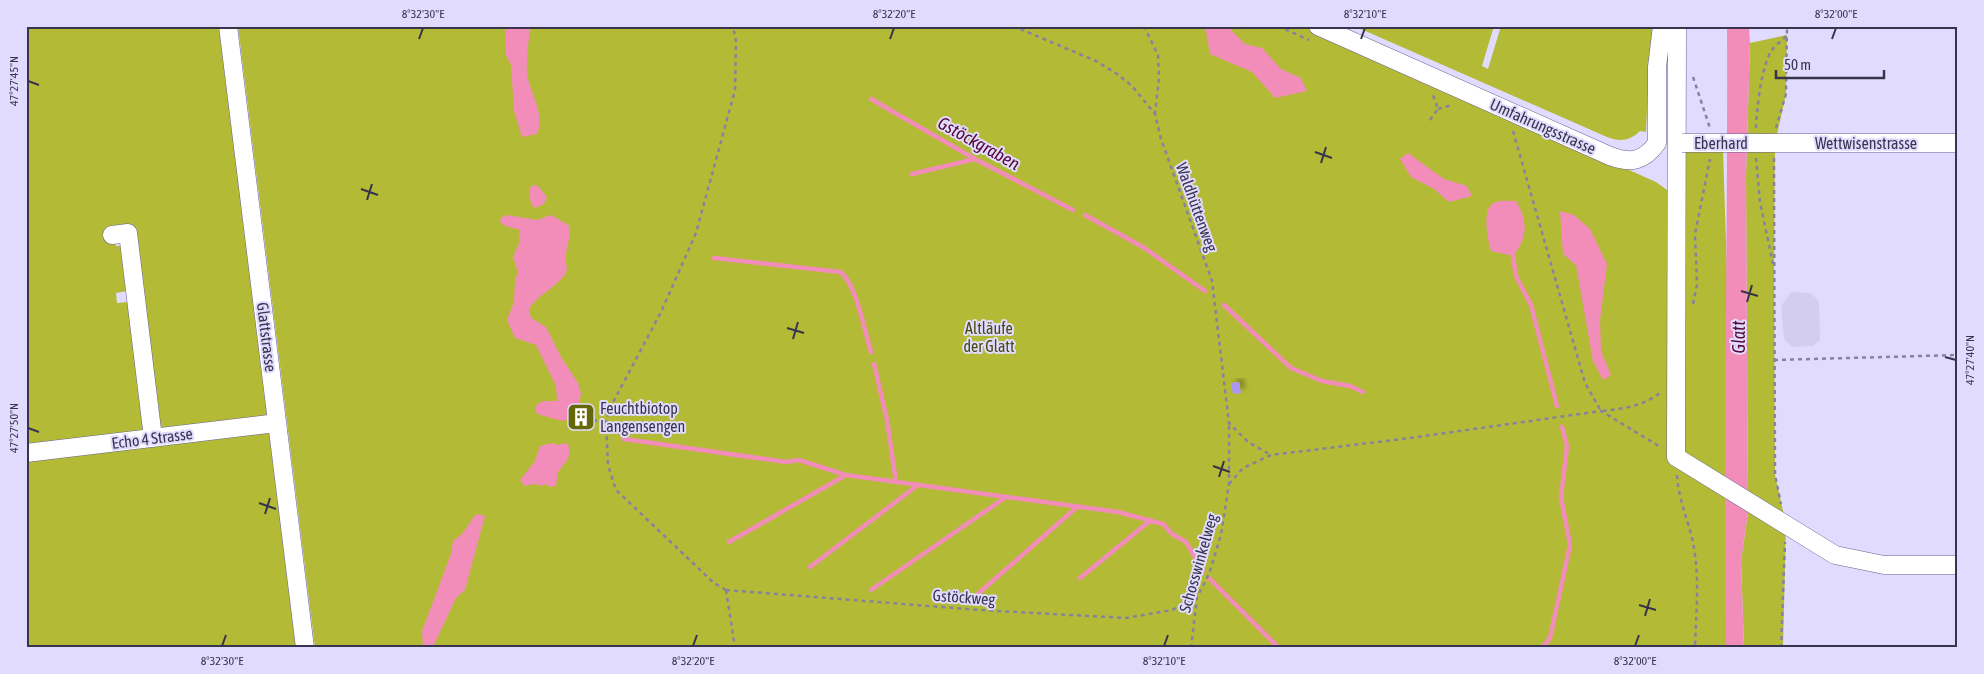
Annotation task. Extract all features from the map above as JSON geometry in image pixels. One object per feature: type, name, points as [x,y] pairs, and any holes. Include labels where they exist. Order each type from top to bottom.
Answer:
[{"type":"street","name":"Glattstrasse","points":[[228,26],[305,648]]},
{"type":"street","points":[[1657,143],[1657,67],[1662,26]]},
{"type":"street","points":[[1677,26],[1679,143],[1675,372],[1676,457],[1835,555],[1884,565],[1958,565]]},
{"type":"street","name":"Umfahrungsstrasse","points":[[1316,34],[1622,160],[1639,160],[1657,143]]},
{"type":"street","name":"Eberhard","points":[[1657,143],[1768,143]]},
{"type":"street","name":"Wettwisenstrasse","points":[[1768,143],[1958,143]]},
{"type":"street","points":[[112,235],[128,233],[128,299],[153,438]]},
{"type":"street","name":"Echo 4 Strasse","points":[[26,453],[277,423]]},
{"type":"path","points":[[732,26],[736,41],[735,90],[696,233],[661,312],[610,408],[606,422],[608,465],[616,490],[714,583],[726,590],[735,648]]},
{"type":"path","name":"Waldhüttenweg","points":[[1013,26],[1096,61],[1117,74],[1132,86],[1155,114],[1212,281],[1229,423],[1229,484]]},
{"type":"path","points":[[1144,26],[1158,55],[1159,78],[1155,114]]},
{"type":"path","points":[[1278,26],[1316,34]]},
{"type":"path","points":[[1781,648],[1786,524],[1775,475],[1768,143],[1786,94],[1787,26]]},
{"type":"path","points":[[1693,77],[1711,132]]},
{"type":"path","points":[[1438,109],[1433,95],[1439,98]]},
{"type":"path","points":[[1446,101],[1452,105]]},
{"type":"path","points":[[1430,120],[1438,109],[1452,105],[1459,106]]},
{"type":"path","points":[[1511,125],[1585,383],[1600,411],[1676,457],[1678,492],[1693,542],[1697,574],[1695,648]]},
{"type":"path","points":[[1692,312],[1697,285],[1695,234],[1710,151]]},
{"type":"path","points":[[1774,360],[1958,355]]},
{"type":"path","points":[[1229,484],[1244,468],[1271,455],[1627,408],[1651,400],[1667,388],[1675,372]]},
{"type":"path","points":[[585,419],[606,422]]},
{"type":"path","points":[[1229,423],[1248,442],[1271,455]]},
{"type":"path","name":"Schosswinkelweg","points":[[1191,648],[1197,597],[1209,574],[1221,535],[1229,484]]},
{"type":"path","name":"Gstöckweg","points":[[726,590],[980,610],[1126,618],[1172,610],[1197,597]]},
{"type":"shaded area","points":[[1791,292],[1811,293],[1819,301],[1820,340],[1812,346],[1792,347],[1784,339],[1781,306]]},
{"type":"green space","points":[[26,26],[220,26],[268,415],[265,417],[161,433],[130,228],[115,240],[116,246],[127,245],[127,291],[116,293],[117,303],[128,302],[146,425],[143,427],[143,431],[26,450]]},
{"type":"green space","name":"Altläufe der Glatt","points":[[238,26],[1305,26],[1656,182],[1674,195],[1680,147],[1723,149],[1739,648],[315,648]]},
{"type":"green space","points":[[1354,26],[1494,26],[1482,66],[1488,69],[1501,26],[1656,26],[1649,67],[1646,132],[1640,131],[1625,140],[1607,137]]},
{"type":"green space","points":[[1787,35],[1786,94],[1775,144],[1774,268],[1775,475],[1786,524],[1783,648],[1744,648],[1741,561],[1748,512],[1746,177],[1750,43]]},
{"type":"green space","points":[[269,432],[297,648],[26,648],[26,456]]},
{"type":"water","points":[[505,26],[530,26],[527,73],[540,118],[537,134],[522,137],[514,111],[511,65],[506,55]]},
{"type":"water","points":[[1205,26],[1230,29],[1245,44],[1262,48],[1281,69],[1301,78],[1307,91],[1275,98],[1252,72],[1210,54]]},
{"type":"water","name":"Glatt","points":[[1727,26],[1749,26],[1750,43],[1746,177],[1748,512],[1741,561],[1744,648],[1726,648]]},
{"type":"water","points":[[1408,153],[1444,179],[1467,186],[1472,196],[1449,202],[1434,189],[1411,177],[1400,159]]},
{"type":"water","points":[[537,185],[547,197],[544,204],[534,208],[530,192],[531,186]]},
{"type":"water","points":[[1516,201],[1523,216],[1525,229],[1518,249],[1513,256],[1491,251],[1486,224],[1488,210],[1496,202]]},
{"type":"water","points":[[1560,211],[1574,215],[1590,229],[1607,264],[1600,320],[1601,351],[1611,375],[1603,380],[1593,361],[1576,265],[1563,254]]},
{"type":"water","points":[[506,215],[537,220],[551,215],[570,226],[566,273],[560,281],[529,309],[531,318],[546,327],[561,357],[578,383],[581,393],[578,412],[574,418],[562,421],[537,414],[535,410],[537,404],[544,401],[557,401],[556,386],[536,345],[515,338],[507,320],[514,302],[515,279],[518,273],[513,257],[519,243],[520,230],[505,226],[500,222],[501,218]]},
{"type":"water","points":[[553,443],[557,445],[566,443],[570,448],[568,459],[558,472],[556,486],[535,484],[525,486],[520,480],[535,461],[540,446]]},
{"type":"water","points":[[476,514],[485,516],[465,590],[456,598],[434,645],[435,648],[423,648],[422,631],[451,554],[453,541],[462,534]]},
{"type":"building","points":[[1239,382],[1241,393],[1233,394],[1231,383]]},
{"type":"building","name":"Feuchtbiotop Langensengen","points":[[578,414],[586,416],[584,422],[577,421]]},
{"type":"waterway","name":"Gstöckgraben","points":[[871,99],[975,159],[1073,210]]},
{"type":"waterway","points":[[912,174],[975,159]]},
{"type":"waterway","name":"Gstöckgraben","points":[[1085,215],[1143,247],[1205,291]]},
{"type":"waterway","points":[[1513,256],[1516,276],[1531,305],[1557,406]]},
{"type":"waterway","points":[[714,258],[840,272],[851,286],[871,352]]},
{"type":"waterway","name":"Gstöckgraben","points":[[1224,305],[1291,368],[1322,381],[1350,386],[1363,392]]},
{"type":"waterway","points":[[874,364],[887,420],[896,482]]},
{"type":"waterway","points":[[1542,648],[1550,638],[1570,545],[1561,497],[1567,446],[1562,427]]},
{"type":"waterway","points":[[624,439],[786,462],[799,460],[846,475],[1118,512],[1163,524],[1172,534],[1186,542],[1203,571]]},
{"type":"waterway","points":[[729,542],[846,475]]},
{"type":"waterway","points":[[810,567],[918,485]]},
{"type":"waterway","points":[[871,590],[1006,497]]},
{"type":"waterway","points":[[971,600],[1077,507]]},
{"type":"waterway","points":[[1080,578],[1151,520]]},
{"type":"waterway","points":[[1209,578],[1279,648]]},
{"type":"place","name":"Feuchtbiotop Langensengen","points":[[581,417]]}]
